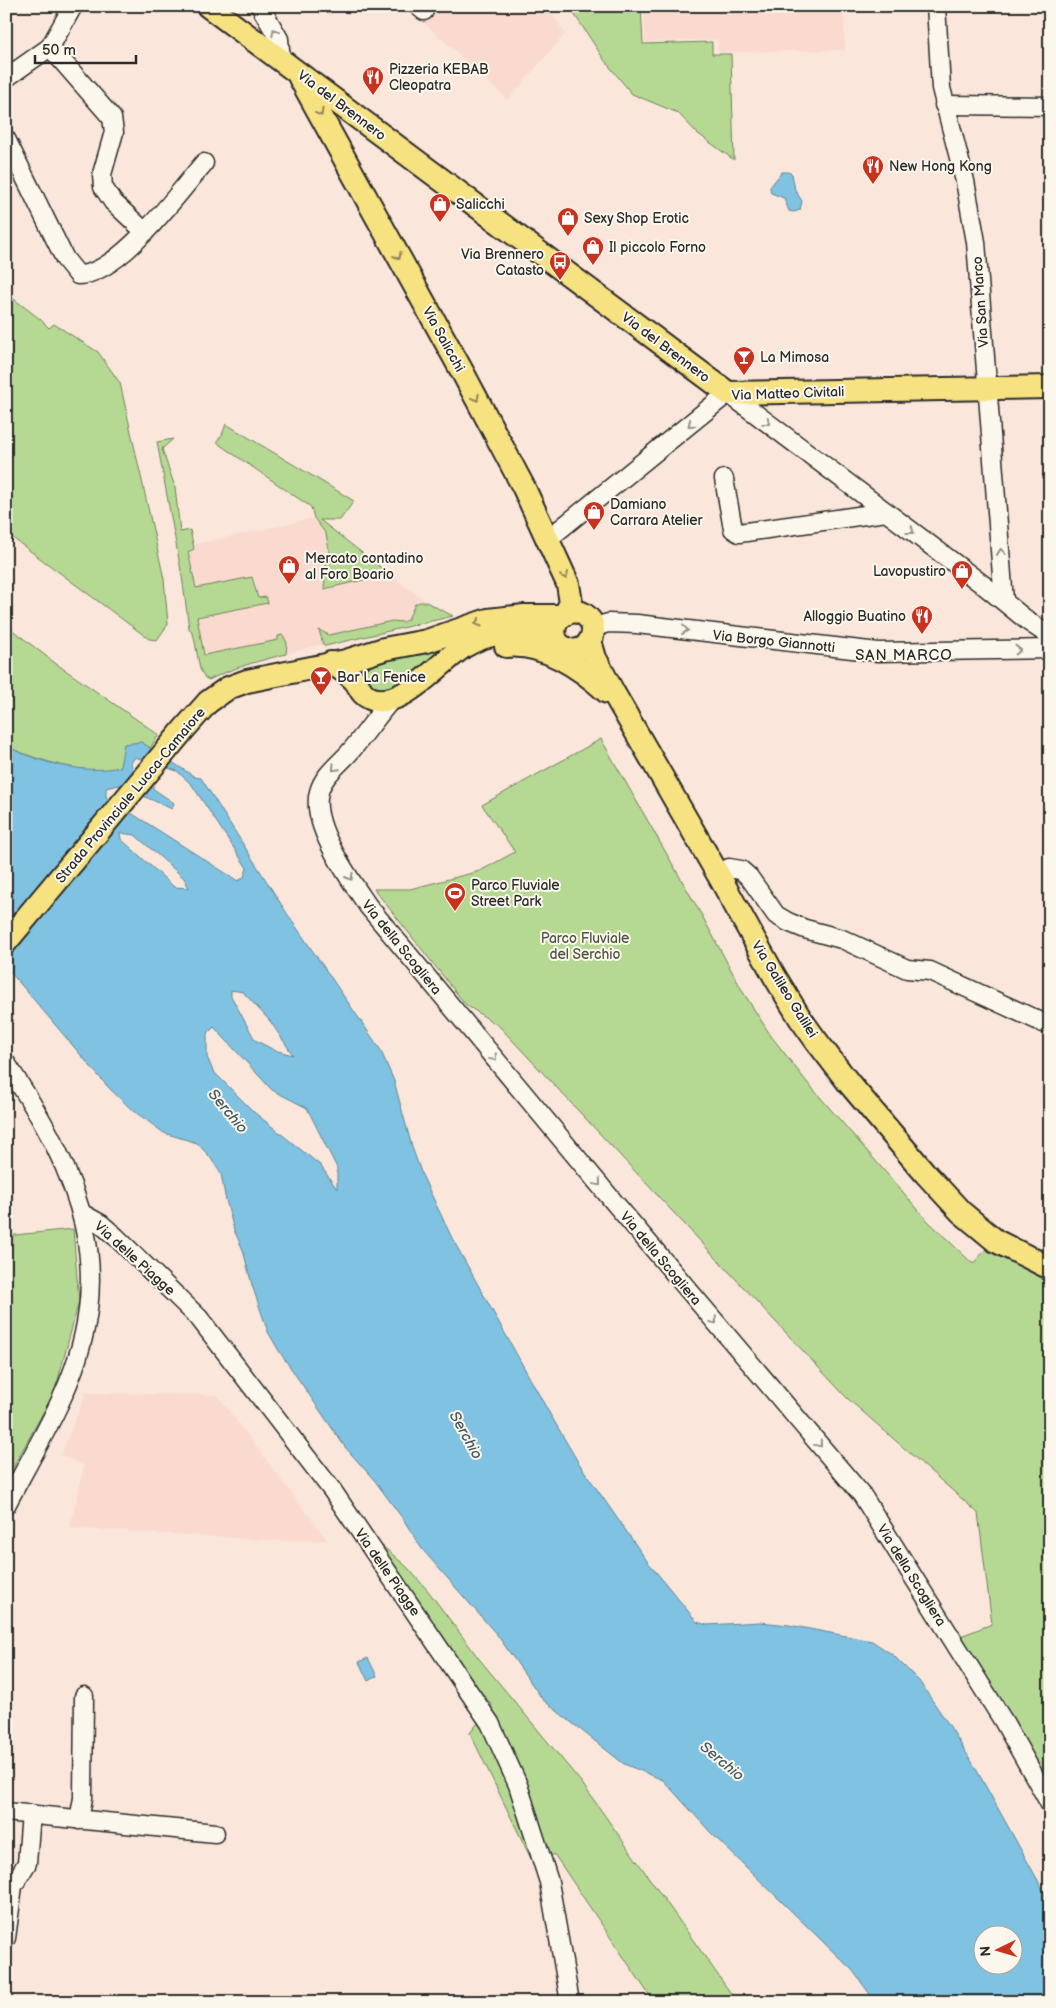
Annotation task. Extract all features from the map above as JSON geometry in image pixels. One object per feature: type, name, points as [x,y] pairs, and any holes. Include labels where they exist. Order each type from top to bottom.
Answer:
[{"type":"main road","name":"Via del Brennero","points":[[208,6],[728,393]]},
{"type":"main road","name":"Via Salicchi","points":[[289,65],[467,380],[524,488],[570,588],[571,604],[568,611],[563,615]]},
{"type":"main road","name":"Via Matteo Civitali","points":[[728,393],[1050,387]]},
{"type":"main road","name":"Strada Provinciale Lucca-Camaiore","points":[[6,942],[185,728],[208,702],[228,688],[262,678],[346,661],[384,649],[427,641],[488,620],[524,616],[563,615],[576,612],[582,614],[590,621],[579,641]]},
{"type":"main road","points":[[563,615],[557,620],[554,629],[579,641]]},
{"type":"main road","points":[[332,663],[378,701],[392,699],[406,693],[463,647],[491,635],[507,632],[534,632],[579,641]]},
{"type":"main road","name":"Via Galileo Galilei","points":[[579,641],[595,658],[800,1018],[848,1082],[941,1192],[980,1229],[1019,1254],[1050,1268]]},
{"type":"main road","points":[[418,683],[485,650],[520,645],[552,654],[586,674],[622,707]]},
{"type":"main road","points":[[363,690],[359,665],[367,655]]},
{"type":"street","points":[[6,78],[50,47],[73,6]]},
{"type":"street","points":[[260,6],[279,39],[289,65]]},
{"type":"street","name":"Via San Marco","points":[[936,6],[939,70],[944,105],[974,219],[1004,601]]},
{"type":"street","points":[[50,47],[112,118],[114,132],[102,174],[103,187],[113,202],[145,232]]},
{"type":"street","points":[[944,105],[1050,106]]},
{"type":"street","points":[[6,139],[65,259],[78,275],[83,275],[102,267],[136,243],[204,163]]},
{"type":"street","name":"Via del Brennero","points":[[728,393],[1050,636]]},
{"type":"street","name":"Via Matteo Civitali","points":[[548,539],[728,393]]},
{"type":"street","points":[[724,479],[733,529],[739,533],[886,512]]},
{"type":"street","name":"Via Borgo Giannotti","points":[[579,641],[601,624],[637,624],[878,652],[1050,649]]},
{"type":"street","points":[[363,690],[371,724]]},
{"type":"street","name":"Via della Scogliera","points":[[392,699],[325,779],[318,797],[320,820],[335,851],[360,894],[373,913],[613,1202],[862,1495],[1004,1722],[1050,1804]]},
{"type":"street","points":[[719,876],[729,868],[741,870],[750,877],[776,915],[788,922],[805,929],[842,939],[906,969],[930,971],[1050,1026]]},
{"type":"street","points":[[6,1063],[56,1147],[83,1214],[89,1247],[91,1280],[82,1342],[60,1403],[6,1505]]},
{"type":"street","name":"Via delle Piagge","points":[[83,1214],[101,1224],[118,1239],[199,1318],[332,1490],[490,1723],[518,1784],[549,1882],[570,2002]]},
{"type":"street","points":[[79,1820],[83,1798],[84,1696]]},
{"type":"street","points":[[6,1812],[215,1834]]},
{"type":"street","points":[[6,1938],[13,1886],[27,1863],[31,1814]]},
{"type":"shaded area","points":[[428,6],[548,6],[565,34],[508,100],[418,17]]},
{"type":"shaded area","points":[[644,6],[859,6],[859,13],[844,14],[845,50],[718,52],[717,39],[645,42]]},
{"type":"shaded area","name":"Mercato contadino al Foro Boario","points":[[314,518],[326,534],[330,555],[326,564],[324,589],[389,574],[426,602],[420,602],[411,609],[408,619],[403,622],[392,621],[329,635],[319,630],[323,644],[286,654],[287,643],[278,640],[204,655],[197,617],[268,602],[258,598],[252,577],[196,589],[188,551],[194,549],[193,545]]},
{"type":"shaded area","points":[[86,1393],[217,1395],[327,1540],[283,1541],[70,1528],[84,1466],[61,1455]]},
{"type":"green space","points":[[569,6],[641,6],[643,44],[712,42],[712,54],[731,54],[734,160],[697,133],[678,113],[632,94],[605,61]]},
{"type":"green space","points":[[6,293],[49,328],[54,324],[98,352],[120,383],[164,579],[168,624],[157,640],[149,639],[6,533]]},
{"type":"green space","points":[[226,424],[354,501],[340,520],[320,520],[389,574],[324,589],[326,564],[330,555],[326,534],[314,518],[311,507],[220,445],[217,441],[222,435]]},
{"type":"green space","points":[[173,439],[162,449],[175,487],[180,532],[190,530],[194,549],[188,552],[196,588],[252,577],[258,598],[266,597],[268,603],[197,617],[204,655],[278,640],[278,636],[283,635],[287,643],[286,654],[237,668],[209,680],[205,678],[200,669],[194,637],[189,628],[182,576],[157,442]]},
{"type":"green space","points":[[426,602],[453,616],[325,646],[323,644],[319,630],[329,635],[392,621],[403,622],[408,619],[415,604]]},
{"type":"green space","points":[[6,625],[55,663],[159,735],[150,748],[141,742],[128,760],[118,768],[93,770],[78,769],[45,761],[6,746]]},
{"type":"green space","points":[[438,651],[439,654],[391,690],[375,692],[364,675],[367,665],[377,659]]},
{"type":"green space","name":"Parco Fluviale del Serchio","points":[[601,739],[701,914],[743,992],[771,1036],[806,1081],[928,1221],[973,1264],[988,1246],[1050,1280],[1050,1790],[958,1637],[992,1624],[978,1513],[847,1398],[499,1026],[466,1005],[374,889],[410,889],[480,871],[515,852],[482,805]]},
{"type":"green space","points":[[73,1229],[79,1301],[55,1391],[6,1480],[6,1236]]},
{"type":"green space","points":[[366,1532],[407,1567],[429,1592],[480,1660],[581,1782],[737,2002],[654,2002],[554,1854],[536,1869],[470,1733],[492,1705],[464,1671]]},
{"type":"water","points":[[782,172],[792,174],[795,190],[802,201],[800,210],[789,211],[784,198],[771,193],[770,187]]},
{"type":"water","name":"Serchio","points":[[141,742],[195,777],[201,778],[288,915],[380,1049],[394,1081],[412,1147],[422,1175],[452,1238],[578,1462],[647,1561],[697,1622],[707,1625],[760,1622],[789,1625],[872,1641],[893,1655],[919,1681],[975,1767],[1050,1905],[1050,2002],[878,2002],[872,1997],[853,1971],[711,1833],[663,1780],[624,1764],[543,1700],[498,1636],[422,1549],[375,1481],[345,1447],[268,1332],[252,1285],[243,1250],[234,1230],[221,1174],[210,1157],[197,1143],[164,1133],[131,1109],[108,1087],[6,967],[6,746],[46,762],[62,766],[92,769],[120,767],[124,744]],"holes":[[[135,757],[177,771],[192,785],[247,868],[244,877],[238,881],[106,797],[106,788],[119,785],[172,809],[174,803],[142,780],[133,769],[131,763]],[[120,833],[135,835],[184,878],[189,888],[174,887],[121,839]],[[231,990],[243,992],[270,1021],[293,1055],[274,1050],[255,1040],[231,996]],[[214,1027],[272,1090],[307,1108],[337,1168],[337,1189],[320,1165],[255,1113],[213,1071],[207,1057],[207,1034]]]},
{"type":"water","points":[[368,1658],[377,1676],[368,1681],[359,1662]]},
{"type":"place","name":"Pizzeria KEBAB Cleopatra","points":[[373,96]]},
{"type":"place","name":"New Hong Kong","points":[[873,185]]},
{"type":"place","name":"Salicchi","points":[[440,223]]},
{"type":"place","name":"Sexy Shop Erotic","points":[[568,237]]},
{"type":"place","name":"Il piccolo Forno","points":[[593,266]]},
{"type":"place","name":"Via Brennero Catasto","points":[[560,281]]},
{"type":"place","name":"La Mimosa","points":[[744,376]]},
{"type":"place","name":"Damiano Carrara Atelier","points":[[594,531]]},
{"type":"place","name":"Mercato contadino al Foro Boario","points":[[289,585]]},
{"type":"place","name":"Lavopustiro","points":[[962,590]]},
{"type":"place","name":"Alloggio Buatino","points":[[922,635]]},
{"type":"place","name":"Bar La Fenice","points":[[321,696]]},
{"type":"place","name":"Parco Fluviale Street Park","points":[[455,912]]},
{"type":"district","name":"SAN MARCO","points":[[904,655]]}]
